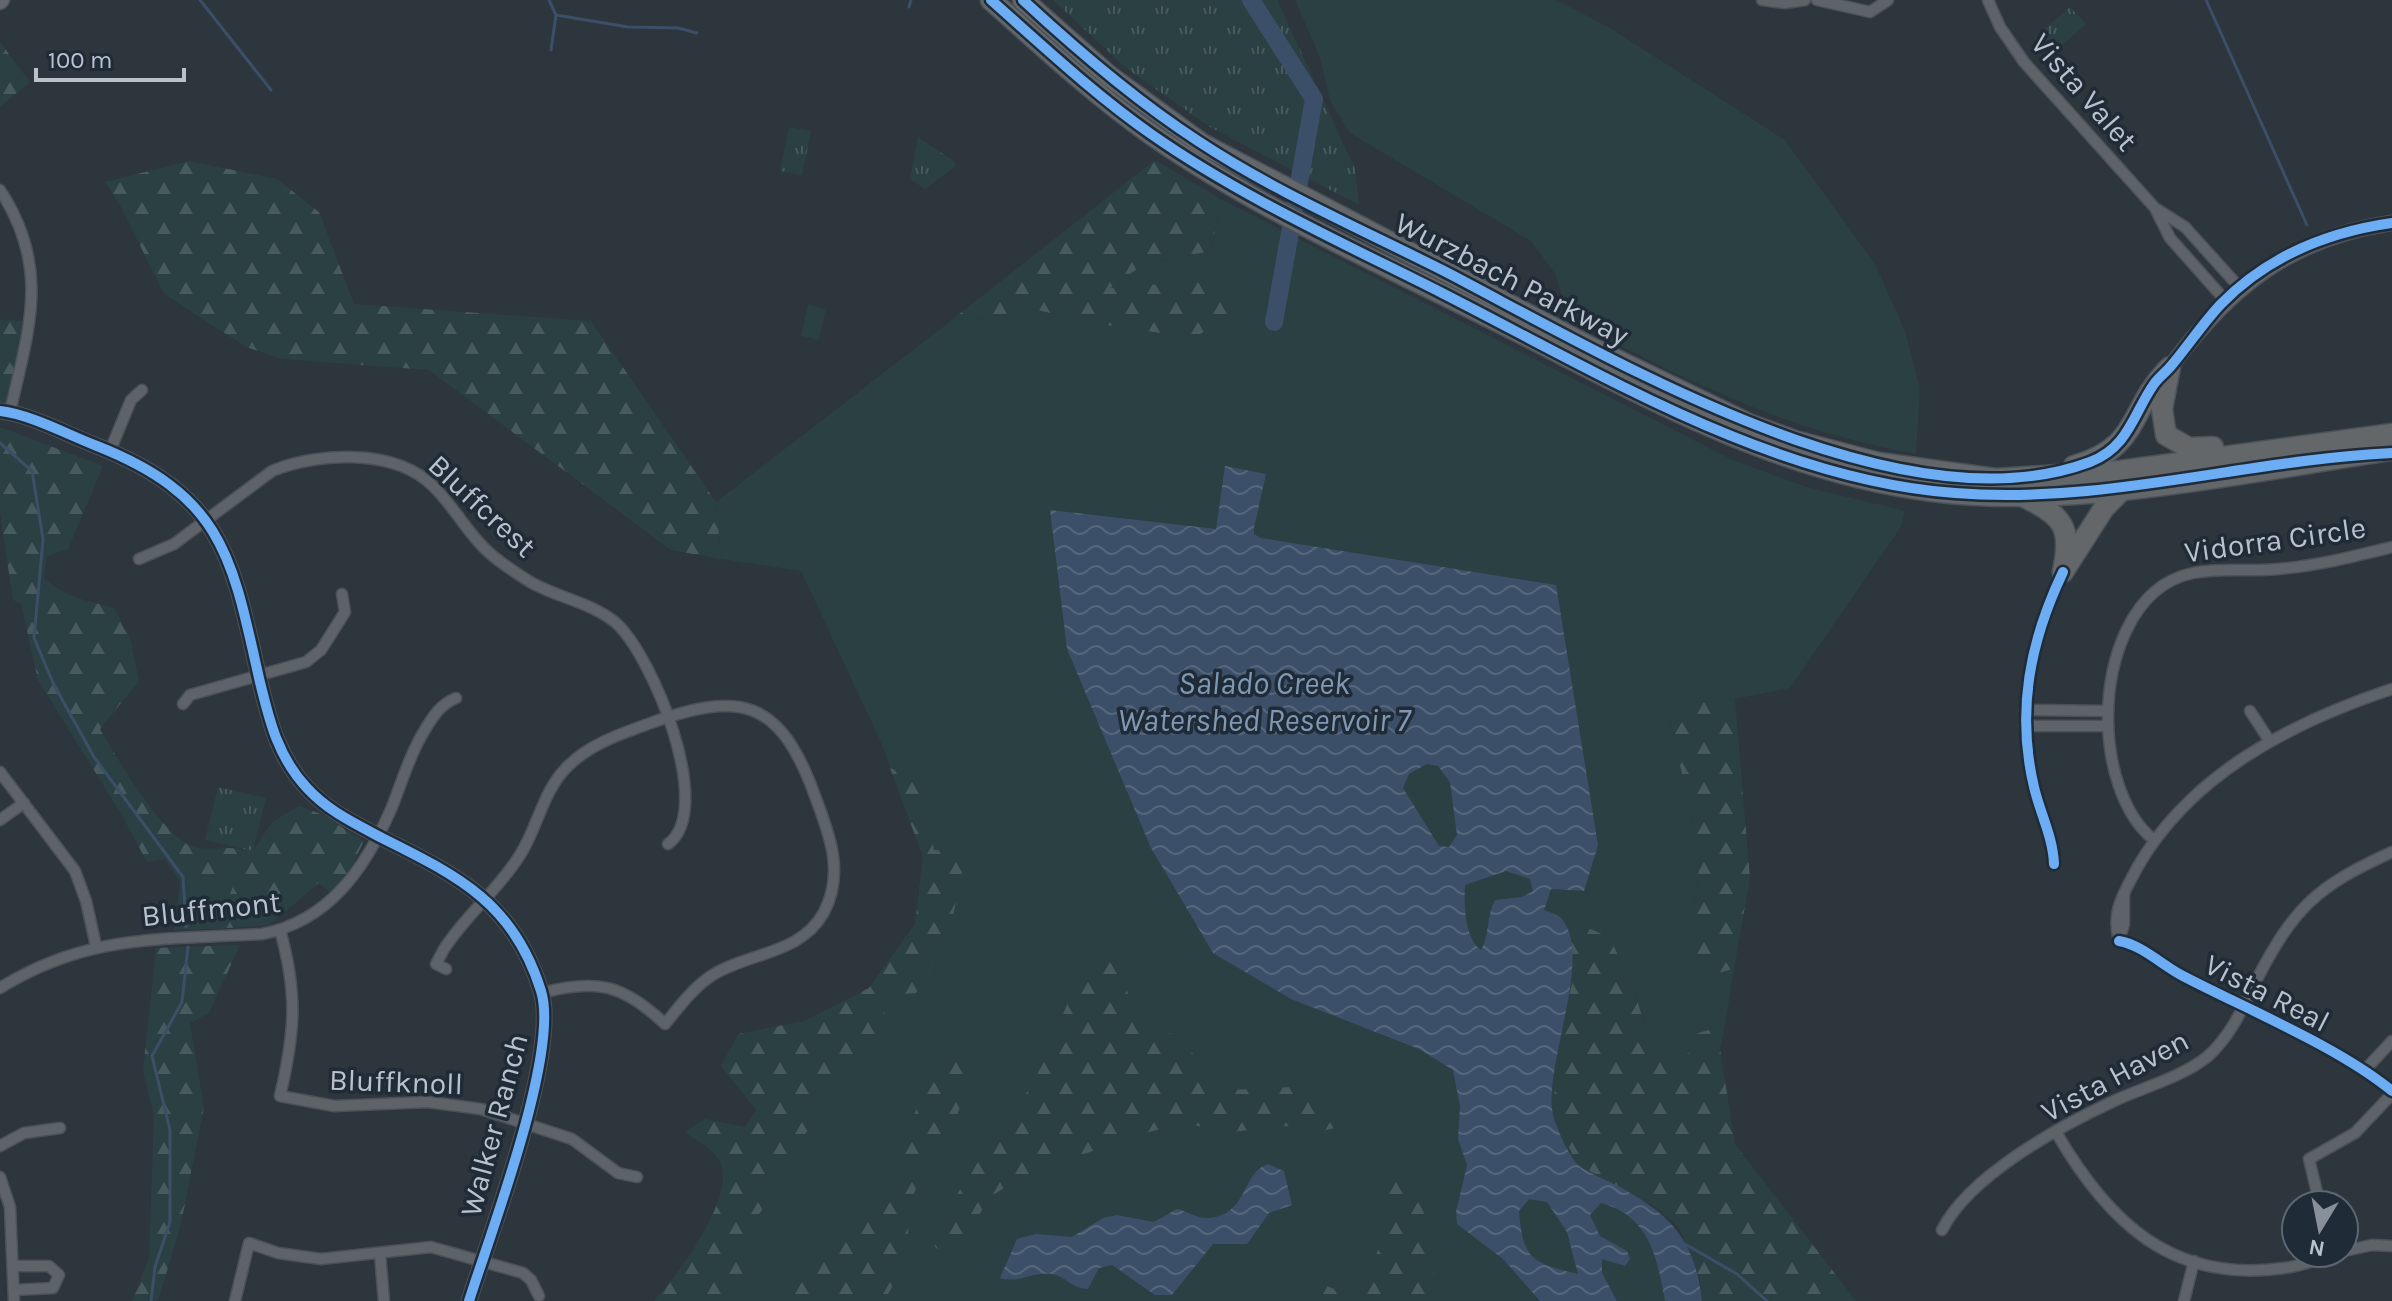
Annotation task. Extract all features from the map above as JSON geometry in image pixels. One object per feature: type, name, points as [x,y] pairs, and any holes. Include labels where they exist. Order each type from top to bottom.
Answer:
[{"type":"highway","name":"Wurzbach Parkway","points":[[991,0],[1149,133],[1255,197],[1583,365],[1746,443],[1814,467],[1914,479],[1996,479],[2026,487],[2125,487],[2392,452]]},
{"type":"highway","name":"Wurzbach Parkway","points":[[1023,0],[1157,114],[1257,175],[1592,348],[1751,425],[1914,479]]},
{"type":"highway","points":[[2170,367],[2162,423],[2166,435],[2179,445],[2201,449],[2360,430],[2392,432]]},
{"type":"highway","points":[[2063,572],[2068,548],[2066,531],[2059,518],[2026,487],[2111,452],[2130,433],[2155,383],[2170,367]]},
{"type":"highway","name":"Wurzbach Parkway","points":[[2026,487],[2392,432]]},
{"type":"highway","points":[[2063,572],[2104,508],[2125,487]]},
{"type":"street","points":[[1762,0],[1785,3],[1805,0]]},
{"type":"street","points":[[1817,0],[1870,12],[1888,0]]},
{"type":"street","points":[[1838,3],[1854,0]]},
{"type":"street","name":"Vista Valet","points":[[1988,0],[2000,27],[2024,62],[2155,208],[2170,238],[2225,300]]},
{"type":"street","points":[[0,190],[13,210],[30,268],[32,310],[5,411]]},
{"type":"street","name":"Vista Valet","points":[[2155,208],[2185,227],[2240,288]]},
{"type":"street","points":[[2170,367],[2225,300],[2298,250],[2347,231],[2392,223]]},
{"type":"street","points":[[110,451],[131,400],[142,390]]},
{"type":"street","name":"Walker Ranch","points":[[5,411],[110,451],[142,467],[186,496],[206,521],[234,574],[269,723],[294,773],[334,812],[454,875],[484,897],[515,932],[542,993],[545,1033],[525,1122],[469,1301]]},
{"type":"street","name":"Bluffcrest","points":[[139,559],[174,544],[272,471],[290,464],[343,456],[404,468],[434,486],[468,532],[496,558],[534,584],[598,611],[616,624],[638,650],[667,717],[688,796],[682,828],[668,844]]},
{"type":"street","name":"Vidorra Circle","points":[[2154,840],[2137,822],[2118,783],[2108,726],[2113,667],[2130,622],[2163,585],[2204,571],[2292,568],[2392,547]]},
{"type":"street","points":[[2054,864],[2052,841],[2034,787],[2025,710],[2038,632],[2063,572]]},
{"type":"street","points":[[183,704],[190,695],[306,662],[321,650],[345,612],[342,594]]},
{"type":"street","points":[[2154,840],[2190,802],[2269,740],[2315,716],[2392,689]]},
{"type":"street","name":"Bluffmont","points":[[0,988],[52,960],[96,946],[280,930],[312,916],[336,898],[378,836],[419,739],[443,704],[456,698]]},
{"type":"street","points":[[446,969],[436,964],[444,949],[522,852],[545,798],[569,765],[602,742],[705,705],[733,705],[768,719],[784,733],[798,750],[831,840],[834,881],[823,914],[792,944],[709,977],[665,1024],[632,996],[604,986],[568,986],[542,993]]},
{"type":"street","points":[[2025,710],[2108,711]]},
{"type":"street","points":[[2069,711],[2069,726]]},
{"type":"street","points":[[2250,711],[2269,740]]},
{"type":"street","points":[[2025,726],[2108,726]]},
{"type":"street","points":[[0,772],[75,871],[86,901],[96,946]]},
{"type":"street","points":[[0,820],[24,803]]},
{"type":"street","name":"Vista Real","points":[[2154,840],[2124,894],[2124,924],[2119,941],[2133,945],[2243,1008],[2364,1071],[2392,1093]]},
{"type":"street","name":"Vista Haven","points":[[1942,1230],[1956,1207],[2007,1164],[2056,1132],[2113,1101],[2196,1064],[2223,1040],[2275,945],[2304,905],[2338,877],[2392,852]]},
{"type":"street","name":"Bluffknoll","points":[[280,930],[295,1006],[292,1048],[280,1096],[334,1106],[455,1104],[525,1122],[572,1139],[600,1156],[618,1173],[637,1177]]},
{"type":"street","points":[[2364,1071],[2392,1041]]},
{"type":"street","points":[[2316,1189],[2309,1159],[2355,1133],[2392,1093]]},
{"type":"street","points":[[0,1146],[24,1133],[60,1128]]},
{"type":"street","points":[[2056,1132],[2079,1172],[2112,1213],[2146,1239],[2194,1261],[2223,1268],[2268,1270],[2280,1267]]},
{"type":"street","points":[[0,1177],[10,1207],[14,1296],[53,1288],[59,1275],[49,1266],[13,1266]]},
{"type":"street","points":[[235,1301],[249,1243],[278,1253],[321,1259],[431,1247],[523,1273],[531,1280],[539,1296]]},
{"type":"street","points":[[2360,1248],[2392,1246]]},
{"type":"street","points":[[380,1254],[384,1301]]},
{"type":"street","points":[[2184,1301],[2194,1261]]},
{"type":"green space","points":[[1053,0],[1277,0],[1355,169],[1359,205],[1210,127],[1127,69]]},
{"type":"green space","points":[[1295,0],[1557,0],[1610,28],[1785,140],[1875,264],[1905,331],[1920,388],[1916,454],[1822,432],[1737,401],[1570,320],[1555,274],[1531,241],[1350,133],[1330,101],[1320,58]]},
{"type":"green space","points":[[2070,7],[2086,24],[2050,56],[2034,38]]},
{"type":"green space","points":[[0,42],[30,82],[0,107]]},
{"type":"green space","points":[[789,127],[811,131],[802,175],[780,171]]},
{"type":"green space","points":[[918,137],[955,162],[956,166],[925,189],[910,179]]},
{"type":"green space","points":[[1155,160],[1221,199],[1211,251],[1144,264],[1110,288],[1199,281],[1231,299],[1229,316],[1194,338],[1093,323],[1033,309],[944,326]]},
{"type":"green space","points":[[189,161],[277,179],[319,212],[354,304],[591,321],[716,502],[721,559],[671,550],[429,370],[282,359],[246,347],[164,294],[121,207],[105,182]]},
{"type":"green space","points":[[1221,199],[1733,460],[1807,487],[1905,511],[1901,527],[1790,688],[1735,699],[1682,704],[1671,722],[1700,861],[1690,935],[1706,975],[1734,969],[1725,1025],[1695,1034],[1685,1060],[1649,1037],[1630,979],[1619,1186],[1702,1301],[689,1301],[821,1054],[915,924],[923,857],[882,745],[801,571],[721,559],[716,502],[944,326],[1033,309],[1093,323],[1199,281],[1108,289],[1144,264],[1211,251]]},
{"type":"green space","points":[[808,305],[826,309],[819,340],[801,336]]},
{"type":"green space","points":[[0,320],[23,321],[7,405],[0,405]]},
{"type":"green space","points":[[0,427],[103,466],[68,549],[47,556],[44,577],[67,594],[114,608],[130,638],[139,681],[100,729],[143,797],[171,832],[198,848],[253,851],[272,822],[299,806],[321,814],[364,841],[348,874],[331,893],[319,883],[269,925],[216,929],[236,879],[189,874],[180,882],[165,859],[147,862],[120,812],[38,680],[21,604],[13,600],[0,514]]},
{"type":"green space","points":[[1735,699],[1750,878],[1734,969],[1706,976],[1690,935],[1700,861],[1671,722],[1682,704]]},
{"type":"green space","points":[[890,768],[927,782],[926,811],[934,850],[966,852],[949,936],[916,993],[890,995],[884,1003],[885,1024],[873,1042],[850,1056],[826,1092],[809,1129],[790,1152],[767,1203],[746,1232],[736,1256],[748,1290],[742,1301],[654,1301],[703,1234],[721,1193],[723,1175],[719,1160],[685,1132],[705,1119],[745,1127],[756,1110],[721,1066],[738,1034],[804,1021],[869,988],[915,924],[923,857]]},
{"type":"green space","points":[[218,787],[266,798],[253,851],[205,840]]},
{"type":"green space","points":[[189,874],[237,879],[216,929],[174,930],[180,882]]},
{"type":"green space","points":[[1560,916],[1609,937],[1630,979],[1649,1037],[1685,1060],[1695,1034],[1725,1025],[1720,1049],[1735,1144],[1856,1301],[1702,1301],[1700,1281],[1680,1229],[1657,1208],[1577,1164],[1553,1114],[1559,1036],[1573,980],[1571,936]]},
{"type":"green space","points":[[240,945],[209,1013],[190,1023],[204,1107],[181,1224],[158,1301],[132,1301],[149,1258],[154,1116],[143,1071],[156,948]]},
{"type":"green space","points":[[1095,958],[1116,958],[1135,1014],[1175,1036],[1230,1090],[1293,1087],[1350,1124],[1319,1132],[1285,1126],[1232,1132],[1180,1123],[1123,1140],[1021,1177],[990,1197],[973,1225],[944,1254],[935,1247],[936,1231],[986,1144],[1016,1112],[1041,1067],[1076,983]]},
{"type":"green space","points":[[966,1056],[965,1090],[957,1116],[932,1148],[910,1204],[907,1248],[895,1282],[884,1301],[772,1301],[783,1285],[829,1253],[894,1195],[923,1082],[935,1067]]},
{"type":"green space","points":[[1404,1172],[1420,1201],[1436,1285],[1442,1301],[1281,1301],[1315,1281],[1344,1293],[1368,1271],[1385,1236],[1379,1196]]},
{"type":"water","name":"Salado Creek Watershed Reservoir 7","points":[[1225,466],[1266,474],[1254,528],[1254,534],[1261,538],[1556,585],[1598,845],[1584,891],[1551,889],[1544,910],[1560,917],[1570,934],[1573,956],[1555,1069],[1553,1115],[1563,1141],[1578,1165],[1635,1195],[1665,1217],[1676,1230],[1693,1260],[1702,1301],[1665,1301],[1659,1269],[1641,1228],[1617,1209],[1601,1203],[1590,1215],[1600,1236],[1627,1251],[1630,1259],[1625,1266],[1602,1259],[1602,1273],[1617,1301],[1540,1301],[1503,1259],[1457,1224],[1456,1212],[1467,1165],[1458,1139],[1460,1106],[1453,1070],[1419,1049],[1291,999],[1213,953],[1151,848],[1067,649],[1050,510],[1216,529]],"holes":[[[1427,764],[1438,766],[1450,782],[1457,835],[1449,847],[1439,846],[1403,788],[1409,774]],[[1506,871],[1530,879],[1533,891],[1522,897],[1495,900],[1481,950],[1468,929],[1465,885]],[[1529,1199],[1547,1202],[1567,1232],[1578,1274],[1550,1266],[1533,1257],[1523,1240],[1519,1211]]]},
{"type":"water","points":[[1268,1164],[1284,1171],[1292,1205],[1269,1213],[1247,1244],[1213,1244],[1172,1295],[1155,1295],[1112,1265],[1099,1268],[1088,1289],[1052,1274],[1000,1278],[1017,1239],[1036,1234],[1072,1237],[1103,1218],[1117,1215],[1154,1222],[1177,1209],[1204,1218],[1221,1215],[1231,1210],[1253,1176]]},
{"type":"waterway","points":[[200,0],[271,90]]},
{"type":"waterway","points":[[549,0],[556,15],[628,27],[678,28],[697,33]]},
{"type":"waterway","points":[[909,7],[911,0]]},
{"type":"waterway","points":[[1251,0],[1314,99],[1274,322]]},
{"type":"waterway","points":[[2206,0],[2307,225]]},
{"type":"waterway","points":[[551,50],[556,15]]},
{"type":"waterway","points":[[0,443],[32,471],[43,539],[34,638],[54,685],[94,757],[183,877],[186,927]]},
{"type":"waterway","points":[[151,1301],[155,1267],[170,1222],[170,1130],[152,1056],[182,1002],[188,947]]},
{"type":"waterway","points":[[1685,1244],[1737,1274],[1767,1301]]},
{"type":"cycle path","points":[[991,0],[1130,119],[1185,157],[1257,199],[1626,388],[1755,445],[1821,468],[1888,484],[1955,493],[2010,495],[2120,487],[2337,457],[2392,453]]},
{"type":"cycle path","points":[[1023,0],[1152,109],[1227,160],[1288,194],[1673,389],[1759,426],[1847,456],[1933,474],[2015,478],[2090,462],[2103,456],[2122,439],[2156,381],[2214,311],[2239,287],[2300,249],[2345,233],[2392,223]]},
{"type":"cycle path","points":[[0,411],[37,421],[139,465],[172,486],[197,509],[215,535],[229,565],[271,722],[281,750],[297,776],[333,810],[459,880],[480,896],[499,914],[530,961],[541,991],[544,1019],[541,1056],[520,1144],[469,1301]]},
{"type":"cycle path","points":[[2054,864],[2037,797],[2026,731],[2029,677],[2035,650],[2063,572]]},
{"type":"cycle path","points":[[2119,941],[2136,947],[2183,976],[2319,1044],[2392,1091]]}]
